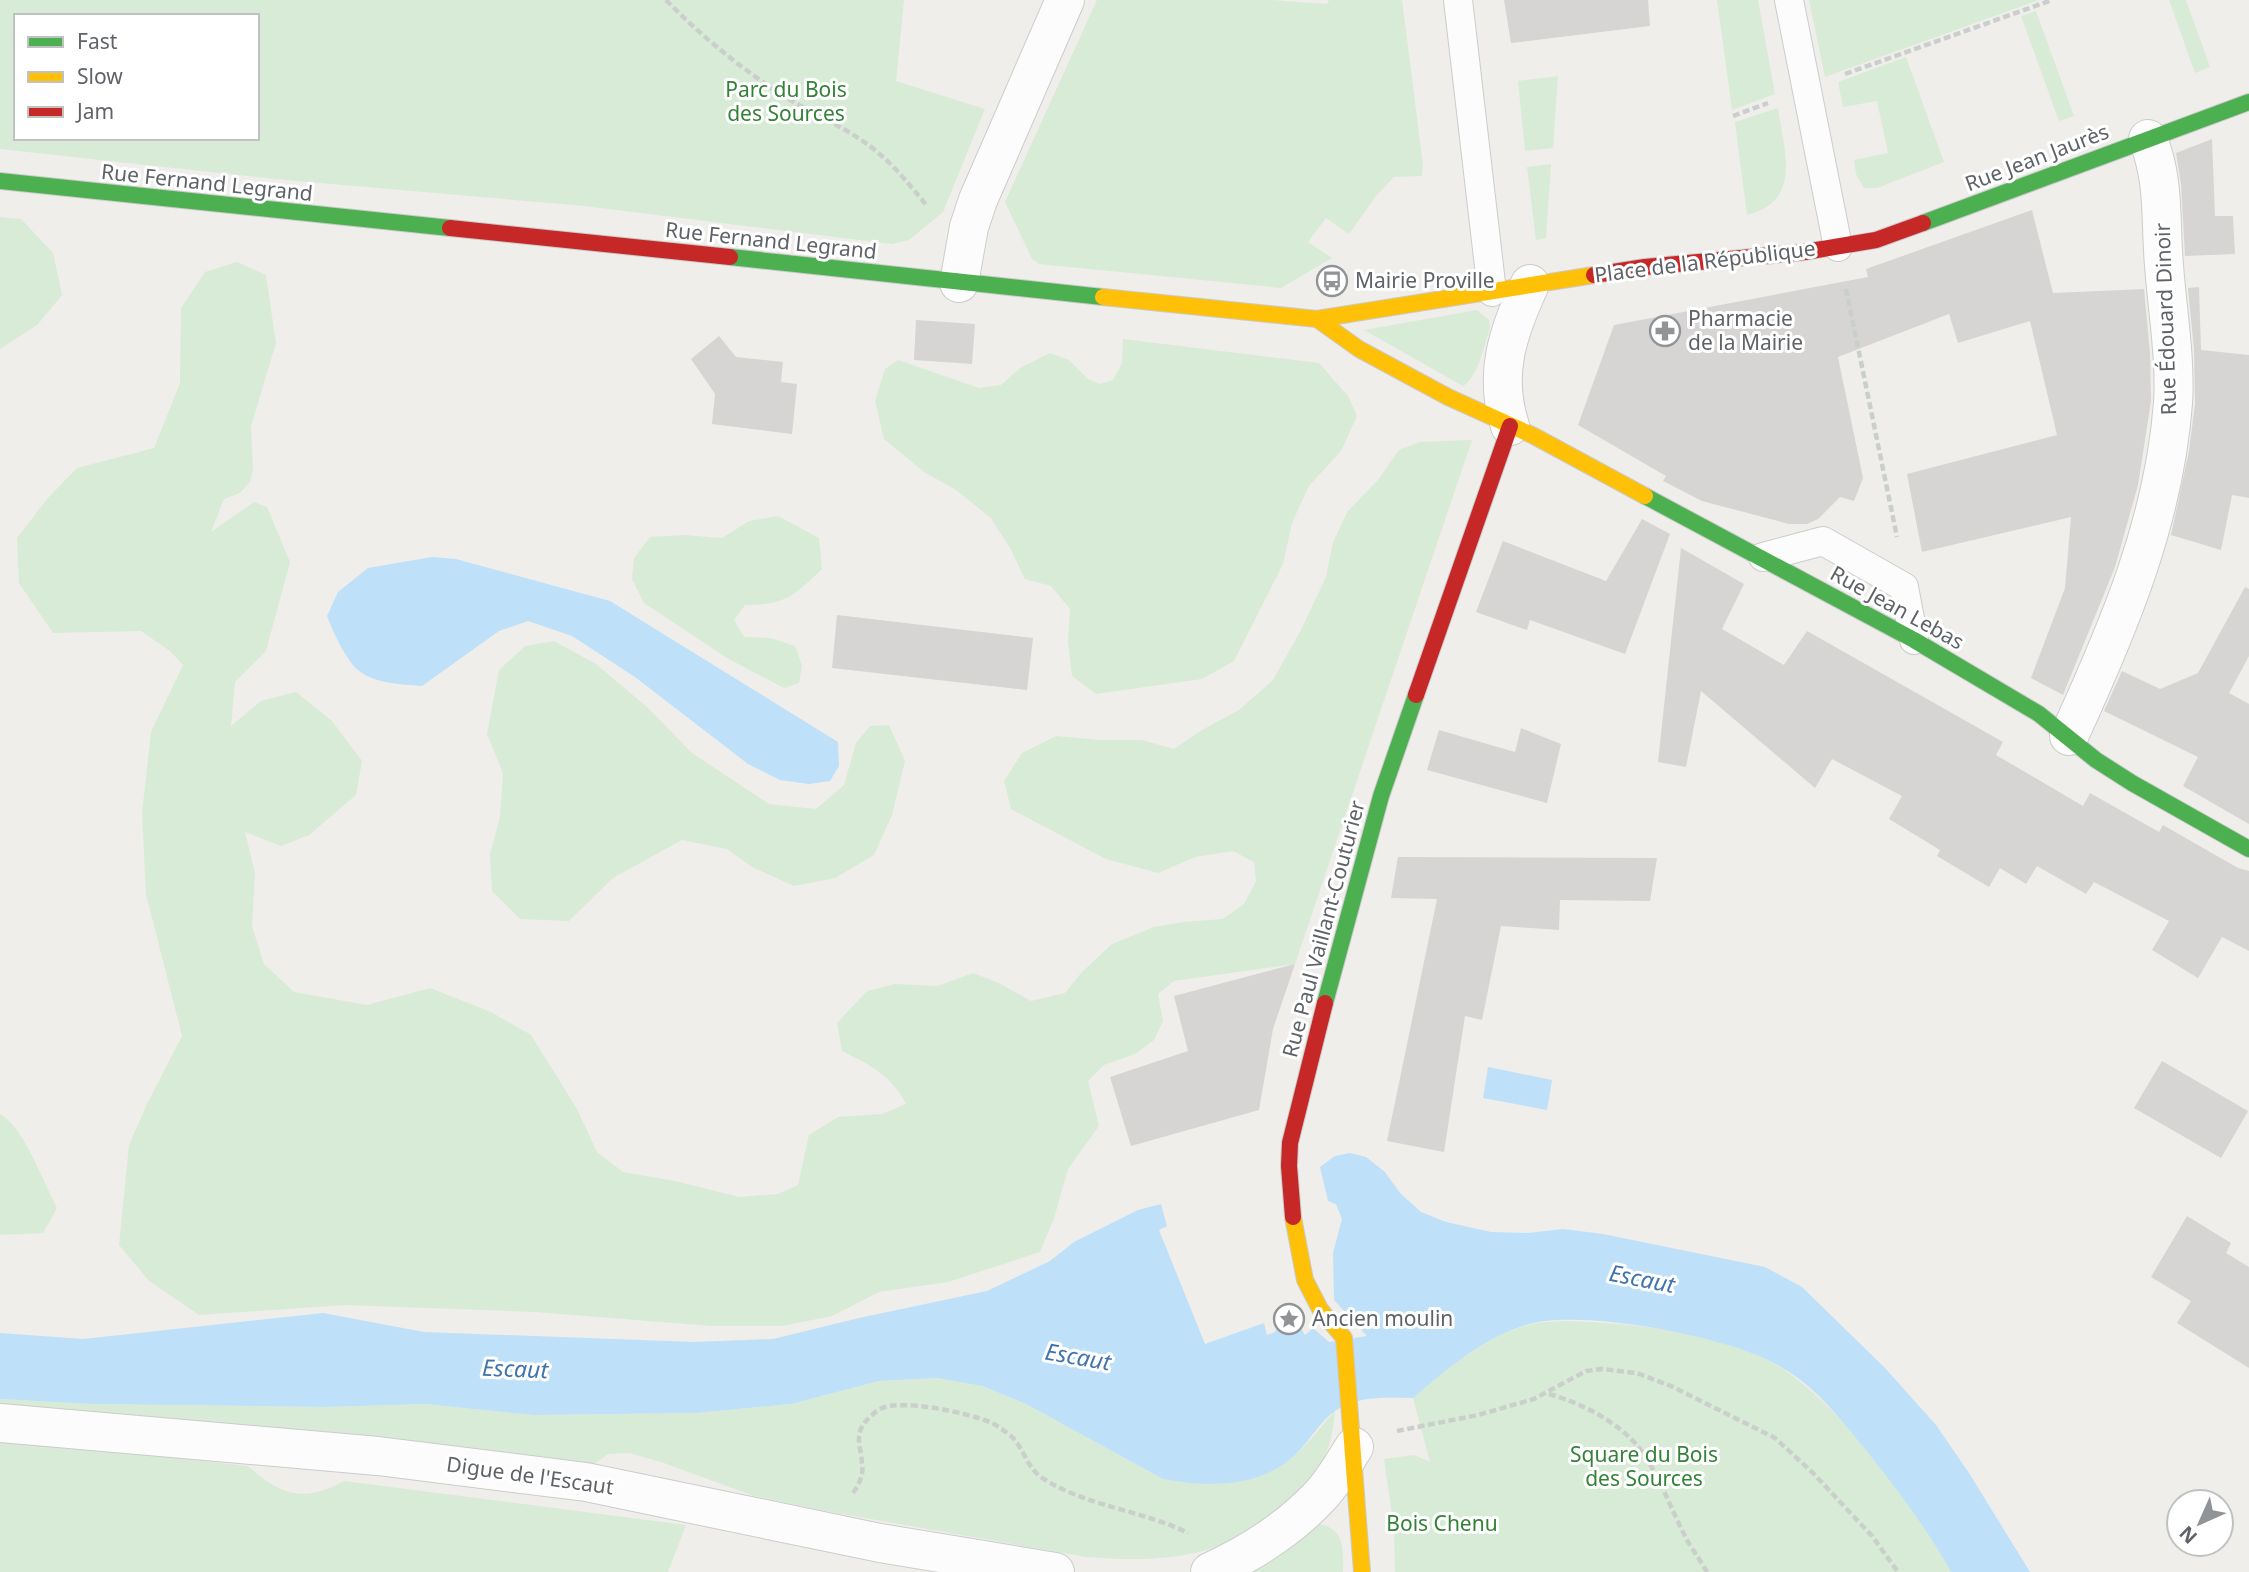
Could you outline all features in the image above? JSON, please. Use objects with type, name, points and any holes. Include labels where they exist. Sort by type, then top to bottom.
[{"type":"street","points":[[959,283],[969,227],[978,200],[1065,0]]},
{"type":"street","name":"Rue Jean Jaurès","points":[[1838,247],[1895,234],[2249,102]]},
{"type":"street","name":"Rue Édouard Dinoir","points":[[2070,736],[2125,608],[2146,550],[2160,497],[2171,415],[2161,180],[2148,139]]},
{"type":"street","name":"Rue Fernand Legrand","points":[[0,181],[1317,319],[1359,349],[1448,397],[1510,426]]},
{"type":"street","name":"Place de la République","points":[[1317,319],[1645,267],[1838,247]]},
{"type":"street","points":[[1510,426],[1501,386],[1505,354],[1517,313],[1530,284]]},
{"type":"street","name":"Rue Jean Lebas","points":[[1510,426],[1534,436],[1763,557],[1914,640],[2039,714],[2070,736],[2096,760],[2132,783],[2249,849]]},
{"type":"street","name":"Rue Paul Vaillant-Couturier","points":[[1362,1572],[1344,1338],[1320,1309],[1305,1280],[1295,1233],[1290,1190],[1292,1134],[1381,796],[1510,426]]},
{"type":"street","name":"Digue de l'Escaut","points":[[0,1423],[378,1456],[586,1482],[880,1543],[1055,1572]]},
{"type":"street","points":[[1210,1572],[1267,1540],[1320,1497],[1352,1429]]},
{"type":"lane","points":[[1458,0],[1492,292]]},
{"type":"lane","name":"Place de la République","points":[[1789,0],[1838,247]]},
{"type":"lane","points":[[1763,557],[1823,541],[1904,587],[1914,640]]},
{"type":"path","points":[[666,0],[713,45],[744,69],[775,91],[874,149],[902,175],[936,217],[949,224],[969,227]]},
{"type":"path","points":[[1733,116],[2052,0]]},
{"type":"path","points":[[1838,247],[1898,542]]},
{"type":"path","points":[[1352,1429],[1381,1436],[1498,1410],[1548,1394],[1563,1382],[1586,1371],[1619,1370],[1637,1373],[1671,1386],[1775,1438],[1813,1473],[1872,1536],[1898,1572]]},
{"type":"path","points":[[1548,1394],[1562,1398],[1614,1425],[1639,1449],[1687,1541],[1707,1572]]},
{"type":"path","points":[[814,1530],[854,1493],[862,1478],[863,1464],[857,1441],[865,1421],[881,1408],[911,1405],[993,1423],[1016,1442],[1028,1464],[1042,1478],[1102,1506],[1151,1517],[1196,1537]]},
{"type":"green space","name":"Parc du Bois des Sources","points":[[0,0],[904,0],[896,81],[985,109],[943,212],[909,240],[892,244],[584,206],[274,179],[0,149]]},
{"type":"green space","points":[[1097,0],[1272,0],[1327,4],[1329,0],[1402,0],[1423,165],[1422,176],[1394,177],[1376,196],[1349,234],[1326,218],[1308,242],[1332,258],[1281,288],[1039,264],[1032,259],[1005,202]]},
{"type":"green space","points":[[1717,0],[1758,0],[1775,94],[1732,110]]},
{"type":"green space","points":[[1809,0],[2039,0],[1825,77]]},
{"type":"green space","points":[[2169,0],[2186,0],[2210,67],[2195,73]]},
{"type":"green space","points":[[2036,11],[2074,116],[2059,121],[2021,16]]},
{"type":"green space","points":[[1906,57],[1944,162],[1877,188],[1864,188],[1856,174],[1854,160],[1888,153],[1877,101],[1843,107],[1838,82]]},
{"type":"green space","points":[[1558,76],[1553,148],[1525,151],[1518,81]]},
{"type":"green space","points":[[1778,108],[1786,157],[1783,186],[1776,198],[1765,208],[1747,215],[1735,122]]},
{"type":"green space","points":[[1551,164],[1546,238],[1536,240],[1527,167]]},
{"type":"green space","points":[[0,217],[21,219],[53,253],[62,295],[37,325],[0,349]]},
{"type":"green space","points":[[237,262],[266,275],[276,343],[251,426],[253,470],[250,482],[240,493],[224,499],[211,532],[254,502],[267,507],[290,562],[266,651],[235,682],[231,726],[261,701],[296,692],[332,721],[362,761],[356,795],[309,835],[281,846],[245,832],[255,873],[252,926],[264,964],[294,992],[367,1005],[430,988],[491,1012],[531,1035],[577,1109],[597,1152],[623,1172],[675,1181],[739,1197],[778,1194],[798,1185],[809,1135],[838,1117],[882,1114],[906,1104],[887,1079],[871,1066],[842,1051],[837,1023],[867,991],[895,984],[938,986],[973,973],[999,983],[1031,1001],[1065,993],[1082,972],[1112,944],[1154,927],[1223,919],[1244,904],[1256,881],[1254,862],[1233,851],[1195,857],[1158,873],[1106,859],[1011,809],[1004,781],[1022,753],[1056,736],[1142,740],[1174,749],[1239,710],[1273,680],[1326,577],[1333,542],[1348,511],[1378,480],[1399,450],[1420,442],[1472,440],[1295,964],[1174,981],[1158,994],[1163,1021],[1154,1040],[1135,1054],[1104,1065],[1088,1081],[1099,1126],[1068,1169],[1054,1218],[1040,1252],[948,1282],[879,1292],[832,1316],[782,1326],[712,1326],[535,1312],[345,1305],[199,1315],[149,1281],[119,1245],[129,1145],[182,1036],[146,894],[142,813],[151,732],[183,665],[170,651],[141,631],[53,633],[19,583],[17,538],[47,499],[77,468],[154,448],[180,383],[181,308],[205,272]]},
{"type":"green space","points":[[1477,310],[1489,320],[1490,327],[1477,368],[1463,386],[1364,330]]},
{"type":"green space","points":[[1123,339],[1319,363],[1348,396],[1357,416],[1341,451],[1309,486],[1292,523],[1283,564],[1234,661],[1202,679],[1096,694],[1072,676],[1068,642],[1070,609],[1051,586],[1025,579],[991,518],[956,490],[924,472],[884,439],[875,401],[885,369],[898,360],[979,388],[1001,385],[1020,368],[1050,353],[1069,360],[1088,379],[1100,384],[1113,380],[1122,363]]},
{"type":"green space","points":[[778,516],[819,538],[822,569],[804,586],[780,601],[745,605],[734,620],[744,637],[771,638],[795,646],[802,666],[799,683],[784,688],[727,658],[644,603],[632,579],[634,558],[650,537],[684,535],[722,538],[749,521]]},
{"type":"green space","points":[[554,641],[596,664],[648,708],[692,753],[769,804],[816,809],[844,785],[856,743],[870,726],[889,725],[905,761],[892,815],[874,855],[835,878],[794,886],[752,867],[727,849],[682,840],[613,878],[569,921],[520,919],[492,891],[490,854],[500,817],[503,773],[487,734],[499,670],[525,646]]},
{"type":"green space","points":[[0,1114],[9,1121],[25,1143],[57,1208],[43,1233],[0,1235]]},
{"type":"green space","name":"Square du Bois des Sources","points":[[1566,1321],[1640,1326],[1689,1334],[1736,1347],[1786,1371],[1814,1393],[1867,1450],[1915,1514],[1951,1572],[1395,1572],[1394,1529],[1384,1459],[1414,1455],[1430,1462],[1413,1398],[1453,1365],[1496,1338],[1533,1324]]},
{"type":"green space","points":[[937,1378],[982,1386],[1026,1404],[1163,1479],[1197,1484],[1232,1482],[1265,1474],[1300,1451],[1335,1411],[1326,1454],[1319,1467],[1298,1493],[1268,1518],[1234,1539],[1203,1551],[1174,1557],[1130,1559],[1086,1557],[754,1496],[629,1453],[608,1454],[589,1468],[0,1414],[0,1399],[92,1404],[324,1407],[425,1404],[533,1415],[696,1413],[791,1404],[879,1381]]},
{"type":"green space","points":[[0,1438],[248,1466],[271,1484],[293,1493],[317,1492],[344,1481],[686,1525],[668,1572],[0,1572]]},
{"type":"green space","points":[[1320,1524],[1339,1536],[1343,1549],[1343,1572],[1245,1572],[1310,1527]]},
{"type":"water","points":[[432,557],[456,559],[610,601],[838,742],[839,766],[830,781],[809,784],[780,780],[748,764],[635,677],[572,636],[528,621],[499,631],[422,686],[389,682],[365,675],[349,659],[327,616],[338,592],[368,568]]},
{"type":"water","points":[[1488,1067],[1552,1080],[1547,1110],[1483,1098]]},
{"type":"water","name":"Escaut","points":[[1350,1153],[1366,1157],[1385,1172],[1400,1193],[1421,1212],[1446,1222],[1491,1232],[1528,1233],[1563,1229],[1603,1234],[1765,1267],[1802,1287],[1885,1368],[1936,1425],[2030,1572],[1951,1572],[1911,1510],[1839,1417],[1817,1394],[1785,1370],[1759,1356],[1709,1340],[1612,1322],[1552,1320],[1513,1330],[1467,1355],[1413,1398],[1353,1402],[1335,1411],[1295,1455],[1266,1474],[1233,1483],[1215,1484],[1163,1479],[1026,1404],[982,1386],[937,1378],[879,1381],[791,1404],[696,1413],[533,1415],[425,1404],[324,1407],[91,1404],[0,1399],[0,1333],[83,1339],[323,1313],[424,1332],[694,1342],[773,1339],[987,1291],[1050,1261],[1074,1242],[1138,1210],[1161,1204],[1167,1226],[1159,1230],[1205,1344],[1264,1323],[1267,1335],[1275,1332],[1278,1327],[1297,1322],[1305,1335],[1313,1328],[1329,1342],[1367,1336],[1334,1300],[1333,1253],[1342,1219],[1336,1204],[1328,1201],[1320,1167],[1335,1156]]},
{"type":"building","points":[[1504,0],[1648,0],[1650,26],[1511,43]]},
{"type":"building","points":[[2212,139],[2215,216],[2233,216],[2235,254],[2185,256],[2181,184],[2176,153]]},
{"type":"building","points":[[2032,210],[2053,293],[2144,289],[2150,353],[2151,401],[2138,485],[2115,567],[2063,695],[2031,678],[2065,588],[2071,517],[1922,552],[1907,474],[2057,435],[2030,321],[1958,343],[1949,314],[1838,357],[1863,478],[1854,501],[1840,497],[1818,519],[1807,524],[1789,524],[1702,501],[1663,481],[1666,476],[1578,425],[1614,325],[1868,277],[1866,269]]},
{"type":"building","points":[[2199,287],[2201,350],[2249,355],[2249,498],[2232,495],[2221,550],[2171,535],[2189,451],[2195,404],[2194,350],[2188,288]]},
{"type":"building","points":[[916,320],[975,324],[972,364],[914,360]]},
{"type":"building","points":[[719,336],[736,357],[783,362],[781,382],[797,384],[792,434],[712,424],[715,394],[691,359]]},
{"type":"building","points":[[1642,519],[1670,534],[1625,654],[1530,620],[1527,630],[1476,612],[1503,541],[1606,581]]},
{"type":"building","points":[[1681,548],[1744,584],[1722,629],[1784,665],[1807,631],[2003,742],[1996,755],[2083,806],[2090,793],[2159,832],[2163,825],[2238,868],[2249,871],[2249,951],[2222,937],[2198,978],[2152,950],[2169,921],[2094,882],[2086,894],[2037,866],[2026,884],[2000,868],[1989,887],[1937,856],[1940,850],[1889,819],[1902,796],[1832,759],[1815,788],[1701,691],[1686,767],[1658,762]]},
{"type":"building","points":[[2245,587],[2249,589],[2249,656],[2229,693],[2249,704],[2249,824],[2183,786],[2198,757],[2104,711],[2122,671],[2160,689],[2198,673]]},
{"type":"building","points":[[837,615],[1033,638],[1027,690],[832,668]]},
{"type":"building","points":[[1521,728],[1561,744],[1547,803],[1427,770],[1439,730],[1515,752]]},
{"type":"building","points":[[1398,857],[1657,858],[1650,901],[1560,900],[1559,930],[1501,926],[1482,1020],[1465,1016],[1444,1152],[1387,1141],[1437,899],[1391,898]]},
{"type":"building","points":[[1295,964],[1273,1029],[1259,1110],[1131,1146],[1110,1077],[1188,1051],[1174,996]]},
{"type":"building","points":[[2162,1061],[2248,1111],[2221,1158],[2134,1108]]},
{"type":"building","points":[[2187,1216],[2231,1243],[2226,1253],[2249,1267],[2249,1368],[2177,1323],[2191,1301],[2151,1277]]},
{"type":"traffic: fast","points":[[1923,223],[2249,102]]},
{"type":"traffic: fast","points":[[0,181],[450,228]]},
{"type":"traffic: fast","points":[[730,257],[1103,297]]},
{"type":"traffic: fast","points":[[1645,496],[1914,640],[2039,714],[2096,760],[2132,783],[2249,849]]},
{"type":"traffic: fast","points":[[1325,1003],[1381,796],[1416,695]]},
{"type":"traffic: slow","points":[[1103,297],[1317,319],[1594,275]]},
{"type":"traffic: slow","points":[[1317,319],[1359,349],[1448,397],[1534,436],[1645,496]]},
{"type":"traffic: slow","points":[[1293,1217],[1305,1280],[1320,1309],[1344,1338],[1362,1572]]},
{"type":"traffic: jam","points":[[1594,275],[1645,267],[1805,252],[1876,240],[1923,223]]},
{"type":"traffic: jam","points":[[450,228],[730,257]]},
{"type":"traffic: jam","points":[[1416,695],[1510,426]]},
{"type":"traffic: jam","points":[[1293,1217],[1290,1143],[1325,1003]]},
{"type":"place","name":"Mairie Proville","points":[[1332,281]]},
{"type":"place","name":"Pharmacie de la Mairie","points":[[1665,331]]},
{"type":"place","name":"Ancien moulin","points":[[1289,1319]]},
{"type":"park label","name":"Bois Chenu","points":[[1442,1524]]}]
